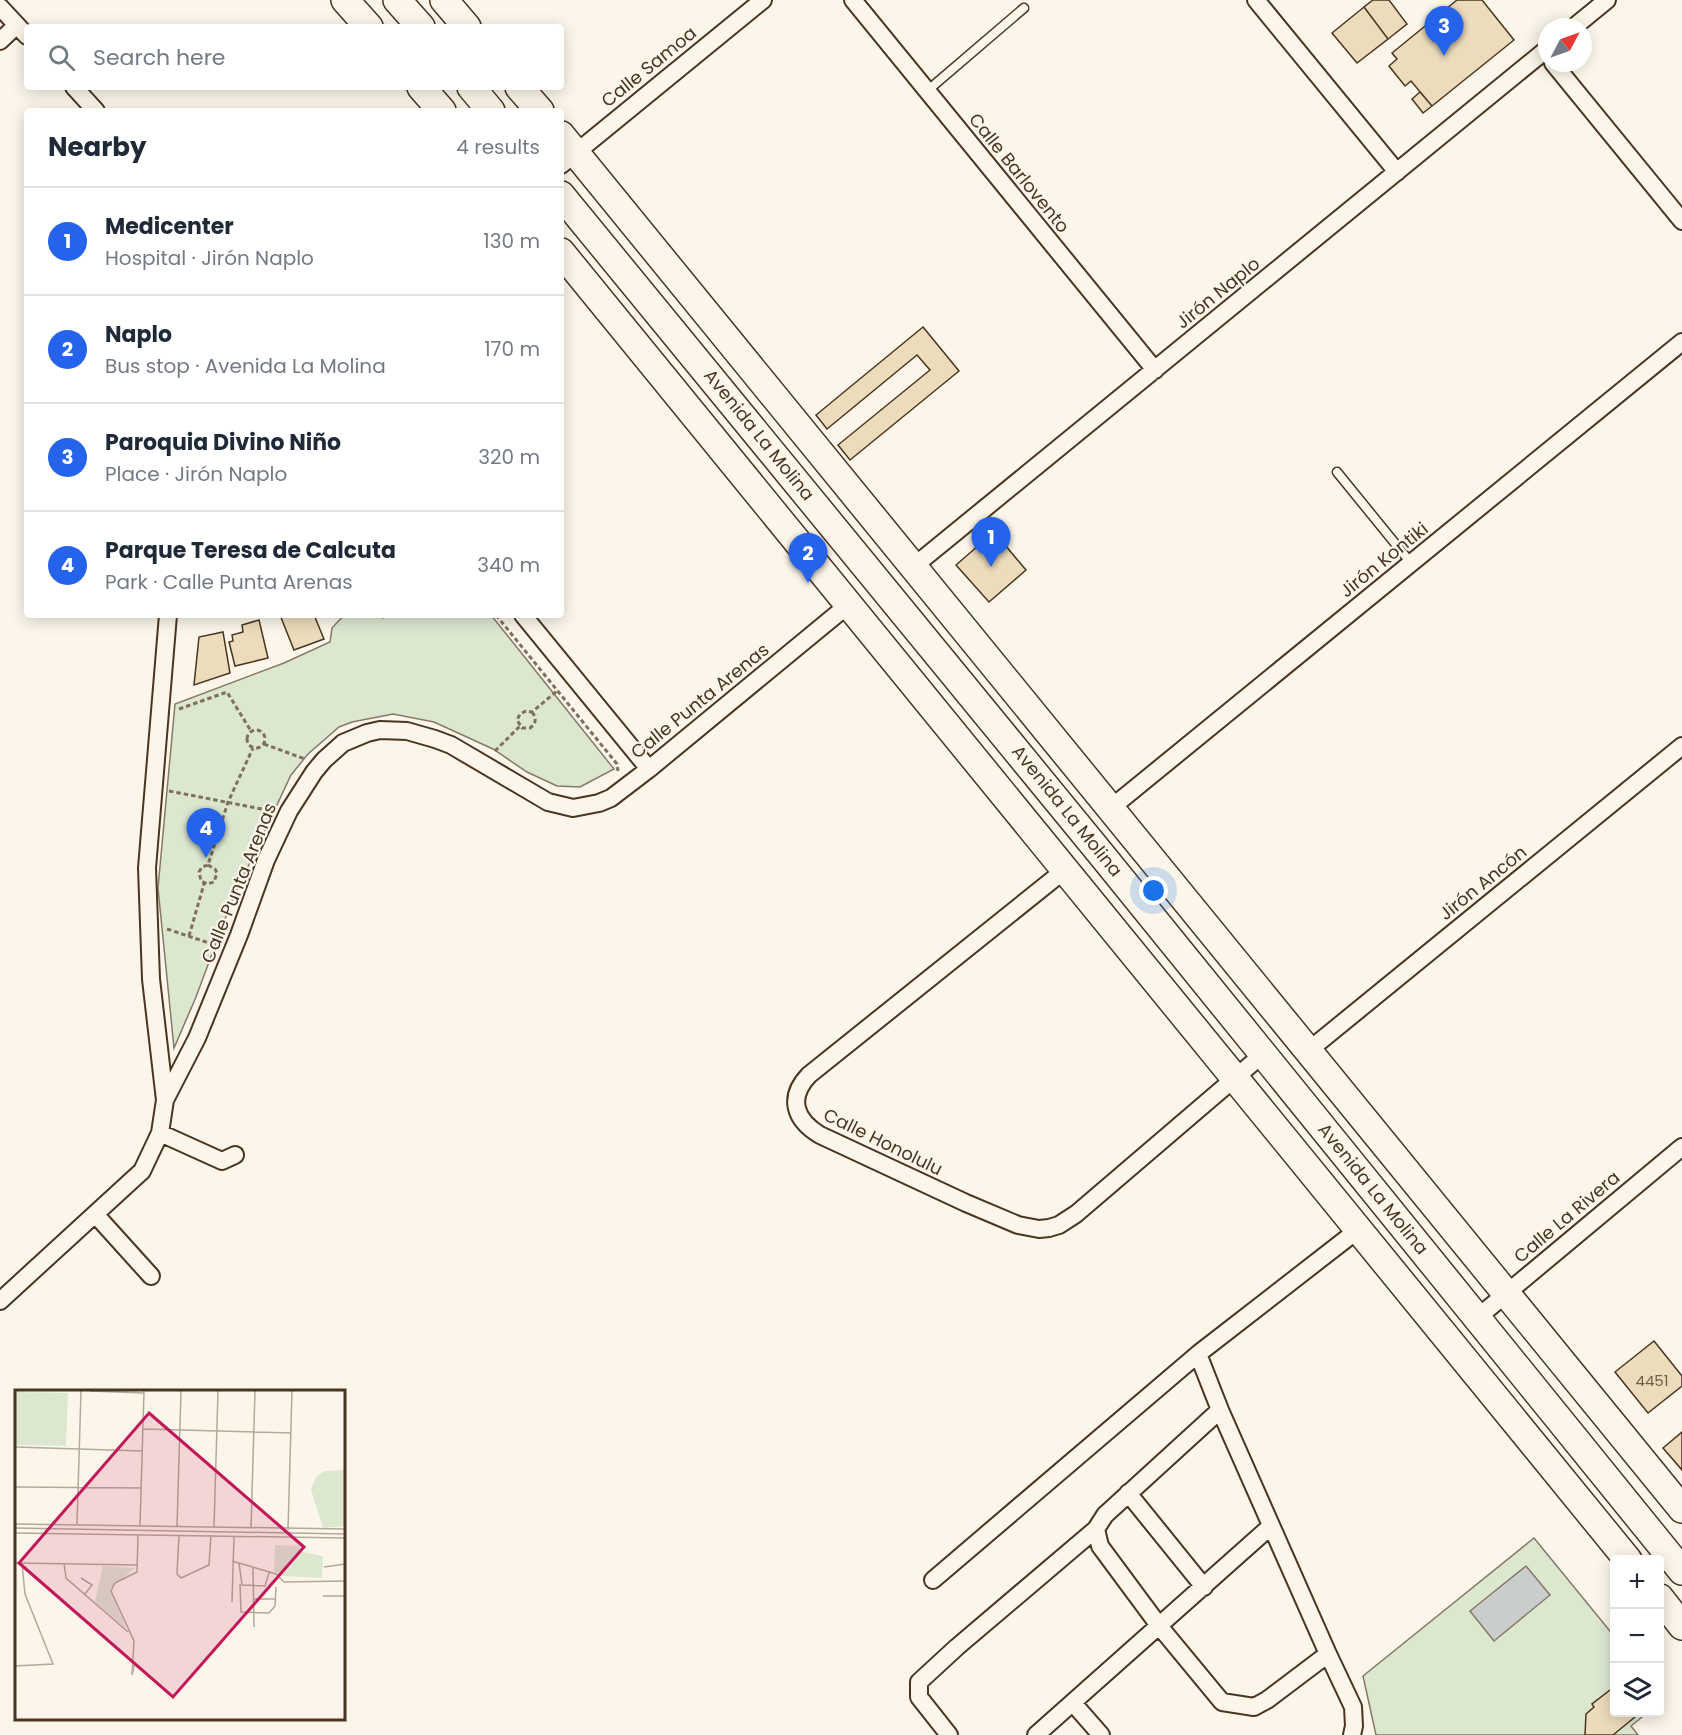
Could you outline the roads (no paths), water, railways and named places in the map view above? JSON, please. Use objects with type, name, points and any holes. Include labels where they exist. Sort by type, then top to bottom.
[{"type":"main road","points":[[345,0],[366,24]]},
{"type":"main road","points":[[397,0],[418,24]]},
{"type":"main road","points":[[444,0],[464,24]]},
{"type":"main road","points":[[424,90],[439,108]]},
{"type":"main road","points":[[474,90],[488,108]]},
{"type":"main road","points":[[522,90],[537,108]]},
{"type":"main road","name":"Avenida La Molina","points":[[566,151],[913,567],[1682,1509]]},
{"type":"main road","name":"Avenida La Molina","points":[[564,199],[904,612],[1572,1435],[1679,1560]]},
{"type":"main road","name":"Avenida La Molina","points":[[564,256],[1624,1555]]},
{"type":"main road","points":[[1530,1440],[1572,1435]]},
{"type":"main road","points":[[1664,1604],[1682,1626]]},
{"type":"street","name":"Calle Samoa","points":[[566,151],[763,0]]},
{"type":"street","name":"Calle Barlovento","points":[[853,0],[1155,370]]},
{"type":"street","points":[[1256,0],[1397,172]]},
{"type":"street","points":[[1585,18],[1607,0]]},
{"type":"street","points":[[0,7],[22,30],[0,41]]},
{"type":"street","name":"Jirón Naplo","points":[[913,567],[1397,172],[1538,63]]},
{"type":"street","points":[[1562,72],[1682,221]]},
{"type":"street","points":[[77,90],[93,108]]},
{"type":"street","name":"Jirón Kontiki","points":[[1111,808],[1682,342]]},
{"type":"street","name":"Calle Punta Arenas","points":[[165,1100],[197,1038],[240,935],[266,860],[289,811],[314,772],[343,743],[380,730],[394,729],[419,733],[451,745],[548,802],[573,808],[593,805],[611,798],[649,769],[848,605]]},
{"type":"street","name":"Calle Punta Arenas","points":[[2,1298],[142,1171],[160,1133],[165,1100],[151,979],[147,868],[168,618]]},
{"type":"street","points":[[525,618],[649,769]]},
{"type":"street","name":"Jirón Ancón","points":[[1308,1051],[1682,746]]},
{"type":"street","name":"Calle Honolulu","points":[[1066,869],[808,1075],[802,1082],[796,1099],[804,1124],[820,1135],[966,1203],[1018,1225],[1039,1229],[1059,1225],[1068,1220],[1186,1122],[1263,1054]]},
{"type":"street","points":[[160,1133],[222,1161],[235,1155]]},
{"type":"street","name":"Calle La Rivera","points":[[1477,1318],[1682,1147]]},
{"type":"street","points":[[95,1214],[151,1276]]},
{"type":"street","points":[[933,1580],[1198,1354],[1359,1229]]},
{"type":"street","points":[[1198,1354],[1220,1410],[1353,1707],[1352,1735]]},
{"type":"street","points":[[949,1735],[919,1697],[919,1682],[1096,1529],[1105,1515],[1220,1410]]},
{"type":"street","points":[[1128,1493],[1204,1587]]},
{"type":"street","points":[[1036,1735],[1271,1526]]},
{"type":"street","points":[[1096,1529],[1100,1546],[1160,1627],[1222,1701],[1254,1707],[1267,1700],[1328,1654]]},
{"type":"street","points":[[1072,1703],[1101,1735]]},
{"type":"lane","points":[[927,91],[1024,8]]},
{"type":"lane","points":[[1337,472],[1411,563]]},
{"type":"place","name":"Paroquia Divino Niño","points":[[1444,56]]},
{"type":"place","name":"Medicenter","points":[[991,567]]},
{"type":"place","name":"Naplo","points":[[808,583]]},
{"type":"place","name":"Parque Teresa de Calcuta","points":[[206,858]]}]
